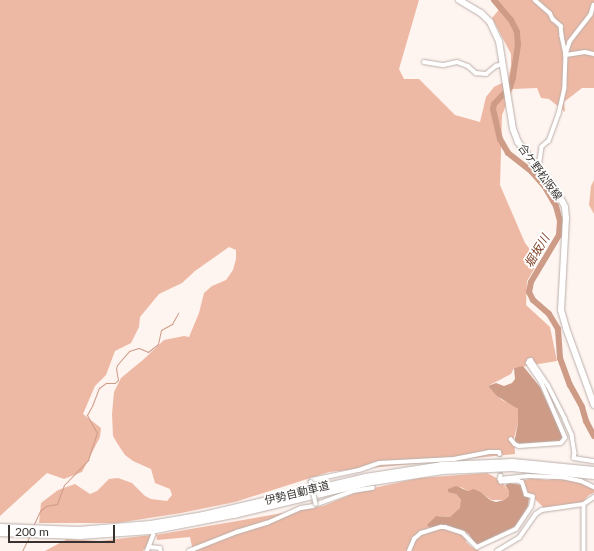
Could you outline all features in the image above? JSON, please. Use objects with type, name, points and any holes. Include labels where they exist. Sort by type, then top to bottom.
[{"type":"highway","name":"伊勢自動車道","points":[[0,527],[72,530],[150,524],[203,515],[365,477],[442,465],[512,462],[594,470]]},
{"type":"highway","name":"伊勢自動車道","points":[[0,532],[79,535],[150,530],[226,516],[366,482],[442,470],[511,467],[594,475]]},
{"type":"main road","name":"合ケ野松阪線","points":[[459,0],[481,13],[490,22],[499,41],[513,129],[518,142],[560,197],[565,207],[566,218],[561,310],[594,405]]},
{"type":"street","points":[[535,0],[550,12],[553,19],[561,26],[566,54],[565,88],[559,114],[549,141],[542,147],[538,169]]},
{"type":"street","points":[[566,54],[570,42],[591,15],[594,5]]},
{"type":"street","points":[[566,54],[585,52],[594,54]]},
{"type":"street","points":[[424,62],[444,65],[457,62],[468,66],[476,73],[486,74],[496,66],[503,64]]},
{"type":"street","points":[[511,439],[519,446],[561,443],[565,438],[542,384],[528,364],[531,360],[548,385],[565,419],[572,435],[576,453],[574,458],[594,460]]},
{"type":"street","points":[[316,504],[310,482],[312,480],[359,470],[379,463],[454,459],[489,452],[499,452],[500,454]]},
{"type":"street","points":[[409,551],[414,539],[421,533],[441,527],[463,533],[477,547],[516,529],[531,507],[533,497],[526,494],[522,483],[518,481],[501,482],[500,478],[528,476],[562,477],[581,481],[594,487]]},
{"type":"street","points":[[189,551],[237,532],[267,523],[301,508],[352,491],[373,488]]},
{"type":"street","points":[[497,551],[519,538],[536,514],[542,510],[584,504],[594,497]]},
{"type":"street","points":[[584,504],[584,551]]},
{"type":"street","points":[[147,551],[150,547],[153,534]]},
{"type":"street","points":[[150,547],[160,548],[161,551]]},
{"type":"shaded area","points":[[0,0],[419,0],[399,69],[404,79],[419,79],[455,115],[480,122],[486,97],[494,87],[508,80],[511,66],[511,54],[492,18],[502,6],[497,0],[594,0],[594,88],[582,88],[564,102],[565,112],[549,99],[541,98],[537,88],[513,89],[502,115],[500,185],[525,243],[539,261],[527,281],[526,305],[550,327],[557,361],[514,368],[511,374],[488,386],[502,400],[518,409],[518,423],[514,438],[515,454],[329,472],[235,502],[181,513],[117,523],[39,523],[41,503],[58,490],[75,484],[90,494],[97,491],[109,479],[118,478],[132,483],[145,496],[151,499],[167,501],[172,495],[170,489],[155,483],[151,469],[133,461],[125,455],[113,436],[112,414],[114,392],[121,378],[164,340],[184,336],[189,337],[199,313],[204,293],[212,286],[226,280],[233,270],[236,259],[236,250],[229,247],[195,271],[182,283],[159,294],[140,317],[139,327],[131,343],[115,351],[106,375],[95,386],[83,414],[101,428],[100,437],[82,472],[64,479],[47,473],[0,516]]},
{"type":"shaded area","points":[[594,180],[594,214],[589,205],[591,186]]},
{"type":"shaded area","points":[[523,366],[540,387],[563,437],[560,441],[514,444],[518,423],[518,409],[497,396],[488,386],[496,383],[504,386],[512,383],[515,379],[514,368]]},
{"type":"shaded area","points":[[487,473],[500,480],[509,491],[509,496],[504,500],[491,500],[482,493],[468,491],[461,487],[456,494],[461,500],[461,508],[450,517],[436,516],[441,526],[468,533],[466,542],[473,548],[480,551],[193,551],[190,537],[157,540],[156,535],[323,506],[360,491],[419,478]]},
{"type":"shaded area","points":[[564,477],[594,486],[594,493],[589,495],[581,504],[544,508],[535,499],[528,496],[520,481],[533,478],[547,480]]},
{"type":"shaded area","points":[[510,483],[521,485],[524,490],[523,493],[529,498],[528,506],[516,526],[476,545],[468,533],[462,530],[441,526],[429,527],[427,525],[436,516],[450,517],[460,508],[461,500],[456,494],[448,492],[448,489],[456,486],[468,491],[474,489],[482,493],[490,500],[496,502],[504,500],[509,496],[509,491],[505,485]]},
{"type":"shaded area","points":[[151,535],[148,544],[143,551],[45,551],[67,539],[100,541]]},
{"type":"waterway","name":"堀坂川","points":[[494,0],[511,20],[517,32],[518,45],[513,78],[510,87],[494,104],[493,109],[500,139],[508,153],[532,172],[545,187],[556,206],[560,221],[559,235],[531,282],[529,292],[533,300],[549,314],[558,329],[560,358],[570,385],[582,407],[586,421],[594,436]]},
{"type":"waterway","points":[[34,524],[40,511],[46,506],[57,504],[64,485],[88,460],[97,433],[87,415],[99,388],[106,383],[115,383],[118,380],[116,369],[117,365],[129,351],[139,348],[148,352],[158,344],[161,330],[172,324],[178,313]]},
{"type":"waterway","points":[[22,551],[29,537]]},
{"type":"tunnel","points":[[500,454],[501,476]]}]
